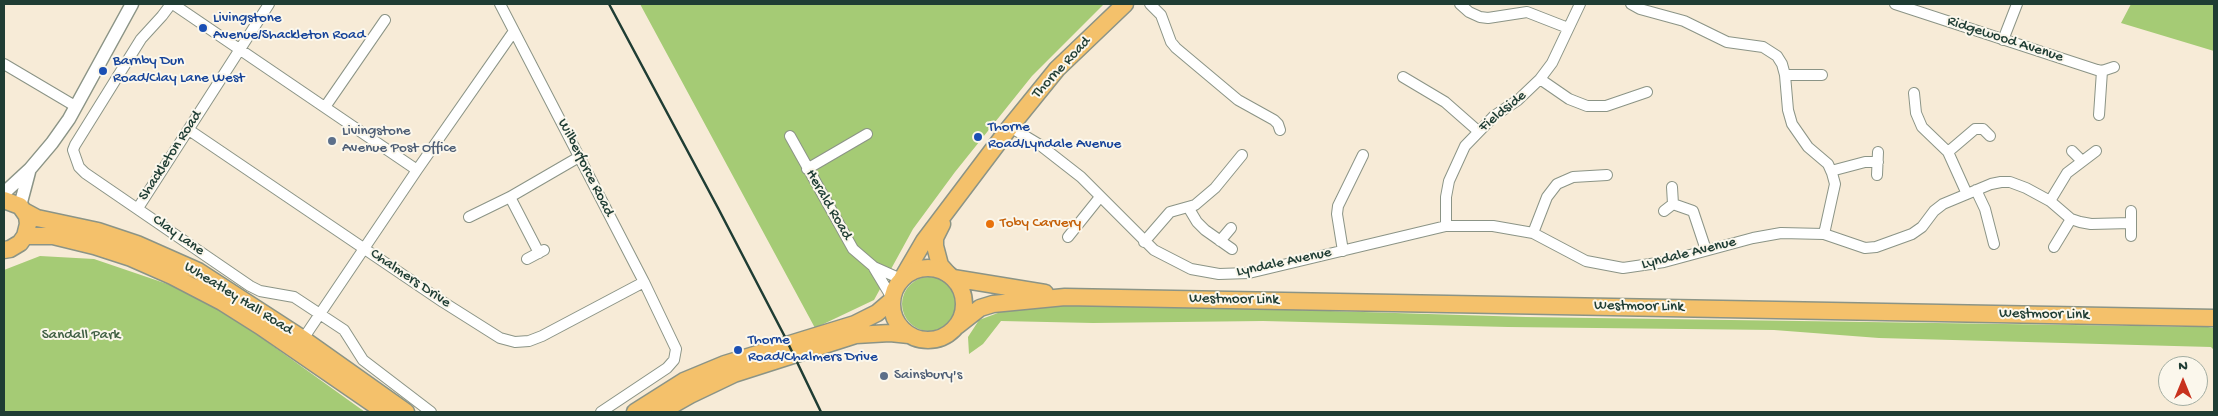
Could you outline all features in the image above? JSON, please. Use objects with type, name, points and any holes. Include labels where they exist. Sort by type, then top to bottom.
[{"type":"main road","name":"Thorne Road","points":[[948,208],[1057,69],[1124,4]]},
{"type":"main road","name":"Wheatley Hall Road","points":[[4,200],[22,208],[37,218],[98,231],[137,244],[198,271],[302,339],[406,412]]},
{"type":"main road","points":[[6,251],[20,243],[25,236],[28,224],[22,208]]},
{"type":"main road","points":[[660,412],[734,374],[856,335],[890,333],[926,341],[938,340],[952,332],[957,326],[964,310],[964,300],[962,292],[940,264],[935,246],[935,238],[948,208]]},
{"type":"main road","points":[[635,412],[684,381],[725,364],[855,324],[877,313],[891,300],[924,241],[948,208]]},
{"type":"main road","name":"Wheatley Hall Road","points":[[25,236],[53,236],[94,246],[131,258],[172,276],[222,302],[252,321],[385,412]]},
{"type":"main road","points":[[902,278],[919,269],[931,268],[951,276]]},
{"type":"main road","name":"Westmoor Link","points":[[951,276],[1064,297]]},
{"type":"main road","name":"Westmoor Link","points":[[957,326],[980,308],[993,304],[1064,297],[2214,318]]},
{"type":"main road","points":[[891,300],[895,321],[909,336]]},
{"type":"street","points":[[4,193],[30,170],[52,143],[132,4]]},
{"type":"street","points":[[172,4],[417,170]]},
{"type":"street","name":"Clay Lane","points":[[172,4],[141,39],[75,145],[73,150],[79,167],[250,286],[260,292],[294,297],[344,330],[363,360],[431,412]]},
{"type":"street","name":"Shackleton Road","points":[[138,208],[269,4]]},
{"type":"street","name":"Wilberforce Road","points":[[500,4],[644,282],[676,349],[674,360],[667,368],[601,412]]},
{"type":"street","points":[[1150,4],[1160,15],[1171,42],[1176,48],[1238,100],[1274,120],[1280,130]]},
{"type":"street","points":[[1460,4],[1469,12],[1480,17],[1488,18],[1527,12],[1568,28]]},
{"type":"street","name":"Fieldside","points":[[1446,226],[1446,197],[1450,181],[1465,146],[1494,116],[1530,90],[1540,78],[1552,63],[1580,4]]},
{"type":"street","points":[[1631,4],[1640,9],[1684,21],[1727,42],[1763,47],[1778,56],[1785,75],[1788,110],[1792,124],[1808,147],[1828,164],[1832,171],[1835,184],[1824,234]]},
{"type":"street","name":"Ridgewood Avenue","points":[[1895,4],[2102,71]]},
{"type":"street","points":[[2003,40],[2018,4]]},
{"type":"street","points":[[325,107],[385,20]]},
{"type":"street","points":[[302,339],[514,31]]},
{"type":"street","points":[[4,64],[75,106]]},
{"type":"street","points":[[2099,115],[2102,71],[2114,67]]},
{"type":"street","points":[[1785,75],[1822,74]]},
{"type":"street","points":[[1403,77],[1445,102],[1478,131]]},
{"type":"street","points":[[1540,78],[1569,100],[1587,106],[1606,106],[1647,92]]},
{"type":"street","points":[[1914,94],[1916,113],[1922,127],[1948,152],[1971,192],[1985,209],[1994,244]]},
{"type":"street","name":"Lyndale Avenue","points":[[1010,127],[1066,165],[1154,250],[1192,269],[1219,274],[1250,273],[1446,226],[1493,226],[1533,233],[1586,261],[1608,267],[1638,267],[1780,233],[1824,234],[1865,248],[1876,247],[1912,234],[1922,227],[1934,211],[1943,204],[1992,184],[2010,182],[2050,201],[2071,218],[2091,224],[2131,223]]},
{"type":"street","points":[[1948,152],[1975,129],[1983,129],[1990,136]]},
{"type":"street","name":"Chalmers Drive","points":[[189,130],[500,338],[515,342],[529,341],[542,336],[644,282]]},
{"type":"street","points":[[807,169],[867,134]]},
{"type":"street","name":"Herald Road","points":[[790,136],[853,249],[874,267],[902,278]]},
{"type":"street","points":[[2072,151],[2082,161]]},
{"type":"street","points":[[2050,201],[2068,173],[2096,152]]},
{"type":"street","points":[[1144,242],[1165,216],[1176,209],[1195,205],[1215,188],[1242,155]]},
{"type":"street","points":[[1343,251],[1337,214],[1338,206],[1363,155]]},
{"type":"street","points":[[1832,171],[1878,157],[1878,175]]},
{"type":"street","points":[[469,217],[510,197],[579,158]]},
{"type":"street","points":[[22,208],[30,170]]},
{"type":"street","points":[[1533,233],[1547,197],[1557,184],[1573,177],[1607,175]]},
{"type":"street","points":[[1672,187],[1673,204]]},
{"type":"street","points":[[510,197],[542,251],[527,259]]},
{"type":"street","points":[[1068,236],[1100,197]]},
{"type":"street","points":[[1664,211],[1673,204]]},
{"type":"street","points":[[1673,204],[1693,211],[1706,250]]},
{"type":"street","points":[[1188,207],[1197,222],[1232,249]]},
{"type":"street","points":[[2131,211],[2132,236]]},
{"type":"street","points":[[2054,247],[2071,218]]},
{"type":"street","points":[[1220,241],[1231,228]]},
{"type":"street","name":"Herald Road","points":[[874,267],[891,300]]},
{"type":"green space","points":[[640,4],[1104,4],[1032,76],[955,172],[913,229],[874,300],[815,328]]},
{"type":"green space","points":[[2131,4],[2214,4],[2214,51],[2121,23]]},
{"type":"green space","name":"Sandall Park","points":[[40,256],[94,259],[185,290],[227,313],[365,412],[4,412],[4,270]]},
{"type":"green space","points":[[929,277],[939,279],[948,285],[954,294],[956,304],[954,314],[948,323],[939,329],[929,331],[919,329],[910,323],[904,314],[902,304],[904,294],[910,285],[919,279]]},
{"type":"green space","points":[[1069,303],[1526,317],[2208,327],[2214,328],[2214,350],[2211,347],[1879,338],[1774,330],[1508,327],[1263,321],[1093,323],[1001,321],[983,344],[969,354],[968,337],[979,320],[1006,310]]},
{"type":"railway","points":[[609,4],[784,335],[821,412]]},
{"type":"place","name":"Livingstone Avenue/Shackleton Road","points":[[203,28]]},
{"type":"place","name":"Barnby Dun Road/Clay Lane West","points":[[103,71]]},
{"type":"place","name":"Thorne Road/Lyndale Avenue","points":[[978,137]]},
{"type":"place","name":"Livingstone Avenue Post Office","points":[[332,141]]},
{"type":"place","name":"Toby Carvery","points":[[990,224]]},
{"type":"place","name":"Thorne Road/Chalmers Drive","points":[[738,350]]},
{"type":"place","name":"Sainsbury's","points":[[884,376]]}]
